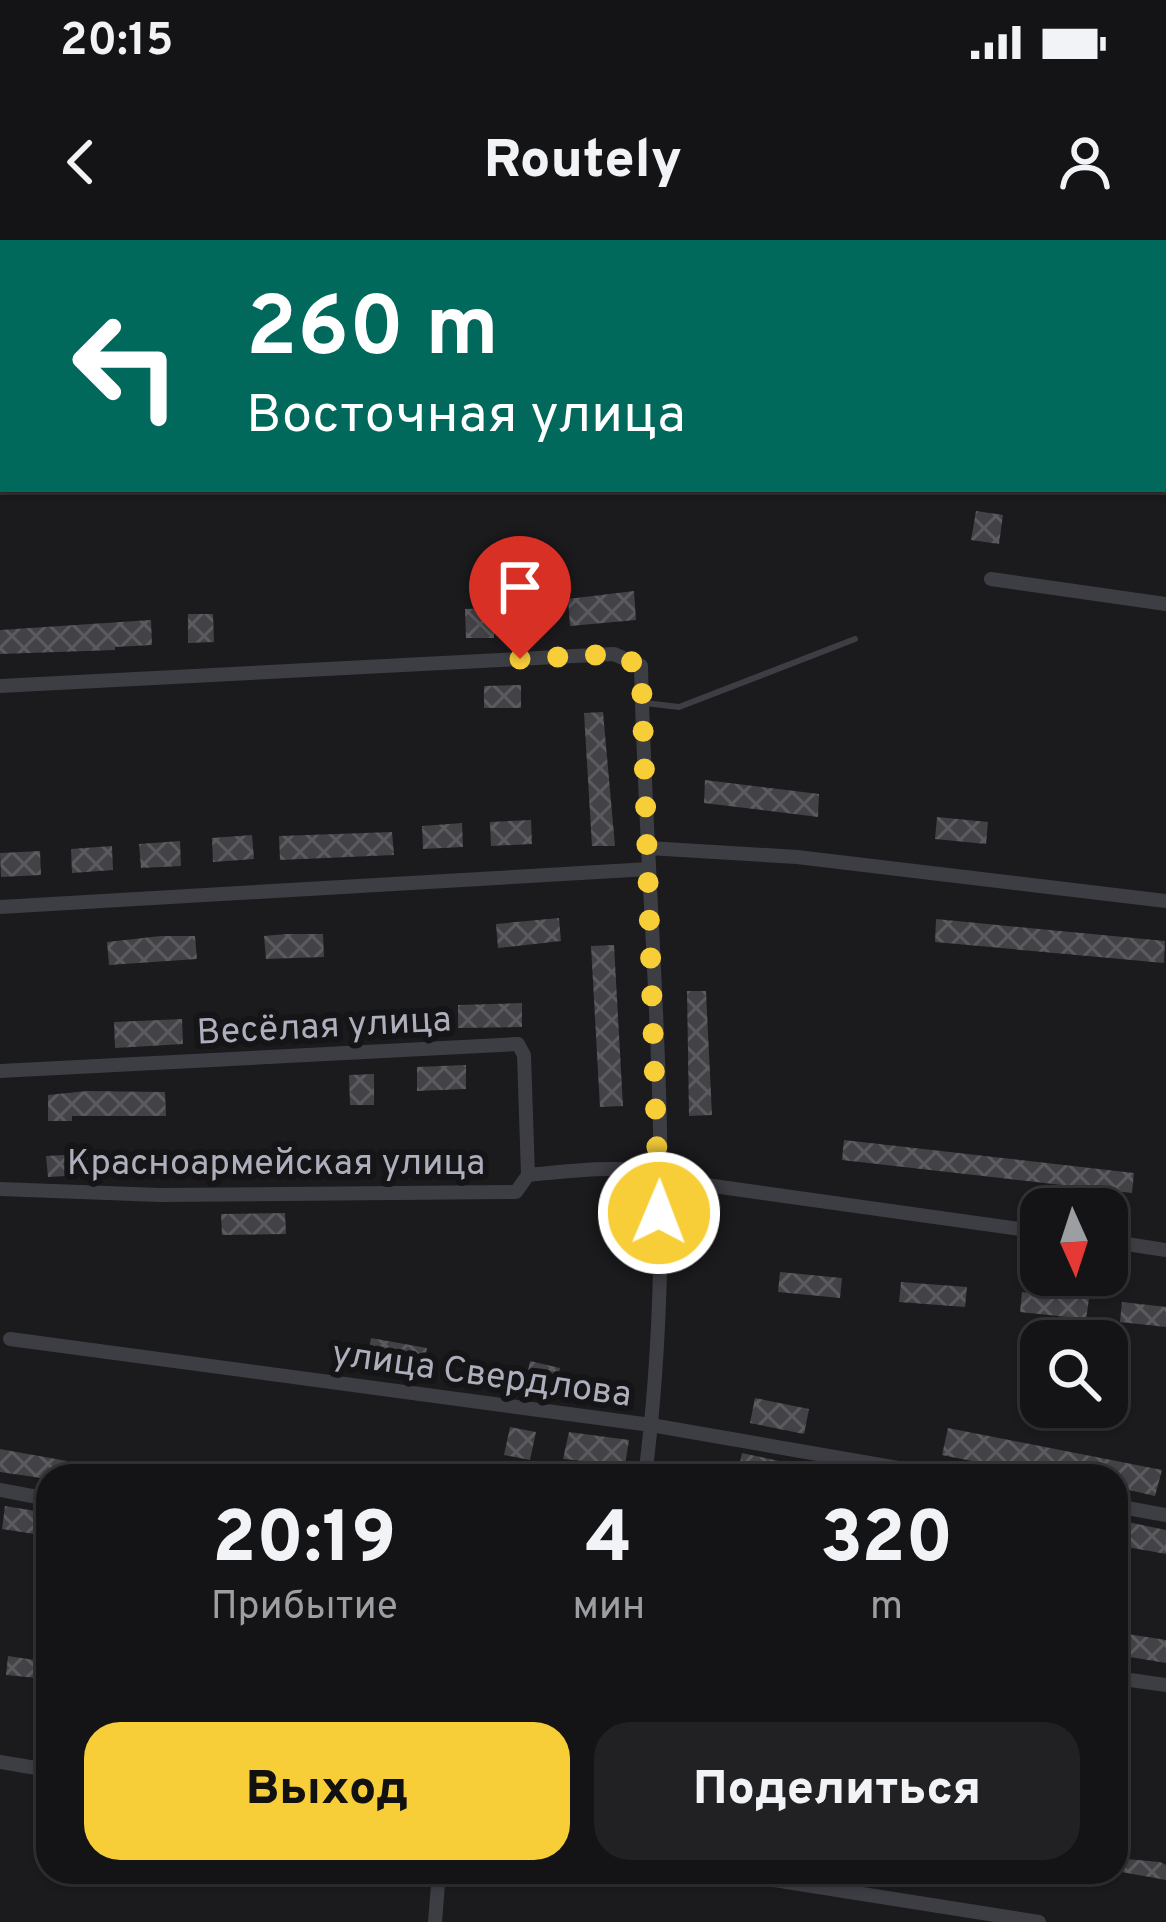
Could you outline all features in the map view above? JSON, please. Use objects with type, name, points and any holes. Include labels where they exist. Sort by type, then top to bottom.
[{"type":"street","points":[[991,579],[1166,604]]},
{"type":"street","points":[[0,686],[614,654],[641,666],[661,1171],[647,1464]]},
{"type":"street","points":[[648,848],[797,857],[1166,901]]},
{"type":"street","points":[[0,907],[649,869]]},
{"type":"street","name":"Весёлая улица","points":[[0,1071],[518,1044],[524,1055],[528,1175]]},
{"type":"street","name":"Красноармейская улица","points":[[0,1189],[160,1195],[516,1192],[528,1175],[574,1170],[661,1171],[692,1183],[1020,1229]]},
{"type":"street","points":[[1128,1244],[1166,1250]]},
{"type":"street","name":"улица Свердлова","points":[[10,1339],[652,1425],[875,1464]]},
{"type":"street","points":[[0,1490],[36,1497]]},
{"type":"street","points":[[1128,1508],[1166,1515]]},
{"type":"street","points":[[1128,1680],[1166,1685]]},
{"type":"street","points":[[0,1762],[36,1768]]},
{"type":"street","points":[[435,1922],[438,1884]]},
{"type":"street","points":[[800,1884],[1039,1922]]},
{"type":"lane","points":[[642,702],[679,707],[855,639]]},
{"type":"building","points":[[976,511],[1003,515],[999,544],[971,540]]},
{"type":"building","points":[[634,591],[636,620],[570,626],[568,599]]},
{"type":"building","points":[[493,608],[494,638],[466,638],[465,609]]},
{"type":"building","points":[[188,614],[213,614],[214,642],[188,643]]},
{"type":"building","points":[[151,620],[152,645],[0,654],[0,630]]},
{"type":"building","points":[[521,685],[521,708],[484,708],[484,686]]},
{"type":"building","points":[[603,712],[615,846],[592,846],[584,713]]},
{"type":"building","points":[[705,780],[819,794],[818,817],[704,803]]},
{"type":"building","points":[[937,817],[988,822],[986,844],[935,839]]},
{"type":"building","points":[[531,820],[532,844],[491,846],[490,822]]},
{"type":"building","points":[[462,823],[463,847],[423,849],[422,826]]},
{"type":"building","points":[[392,832],[394,855],[280,860],[279,836]]},
{"type":"building","points":[[252,835],[254,859],[213,862],[212,838]]},
{"type":"building","points":[[180,841],[181,866],[141,868],[139,844]]},
{"type":"building","points":[[112,846],[113,870],[72,873],[71,849]]},
{"type":"building","points":[[40,851],[41,875],[1,877],[0,853]]},
{"type":"building","points":[[559,918],[561,941],[498,948],[496,924]]},
{"type":"building","points":[[936,919],[1165,941],[1164,963],[935,942]]},
{"type":"building","points":[[323,934],[324,957],[266,959],[264,936]]},
{"type":"building","points":[[195,936],[197,959],[109,965],[107,942]]},
{"type":"building","points":[[614,945],[623,1106],[600,1107],[591,946]]},
{"type":"building","points":[[687,991],[706,991],[712,1115],[689,1116]]},
{"type":"building","points":[[522,1003],[522,1027],[458,1028],[458,1005]]},
{"type":"building","points":[[182,1019],[183,1044],[115,1048],[114,1022]]},
{"type":"building","points":[[466,1065],[466,1089],[417,1091],[417,1067]]},
{"type":"building","points":[[374,1074],[374,1105],[350,1105],[349,1075]]},
{"type":"building","points":[[165,1092],[166,1116],[72,1116],[72,1121],[48,1121],[48,1095]]},
{"type":"building","points":[[844,1140],[1134,1173],[1132,1193],[1128,1188],[1088,1188],[842,1160]]},
{"type":"building","points":[[119,1152],[120,1173],[48,1177],[46,1156]]},
{"type":"building","points":[[285,1213],[286,1234],[222,1235],[221,1214]]},
{"type":"building","points":[[780,1272],[842,1278],[840,1298],[778,1292]]},
{"type":"building","points":[[901,1282],[967,1287],[965,1307],[899,1302]]},
{"type":"building","points":[[1022,1296],[1089,1299],[1086,1319],[1020,1312]]},
{"type":"building","points":[[1122,1302],[1166,1307],[1166,1327],[1120,1320]]},
{"type":"building","points":[[371,1338],[427,1348],[422,1374],[366,1364]]},
{"type":"building","points":[[530,1361],[560,1368],[554,1396],[524,1390]]},
{"type":"building","points":[[755,1398],[809,1409],[804,1434],[750,1423]]},
{"type":"building","points":[[510,1427],[536,1432],[530,1460],[504,1455]]},
{"type":"building","points":[[948,1428],[1162,1470],[1155,1496],[1128,1490],[1128,1464],[987,1464],[942,1455]]},
{"type":"building","points":[[569,1432],[629,1440],[625,1464],[563,1459]]},
{"type":"building","points":[[0,1449],[67,1461],[36,1464],[36,1477],[0,1472]]},
{"type":"building","points":[[742,1453],[788,1463],[788,1464],[740,1464]]},
{"type":"building","points":[[5,1506],[36,1511],[36,1534],[2,1529]]},
{"type":"building","points":[[1128,1522],[1166,1530],[1166,1554],[1128,1547]]},
{"type":"building","points":[[1128,1634],[1166,1640],[1166,1663],[1128,1657]]},
{"type":"building","points":[[8,1656],[36,1660],[36,1678],[6,1675]]},
{"type":"building","points":[[1128,1859],[1166,1865],[1166,1880],[1128,1873]]},
{"type":"route","points":[[520,659],[614,654],[641,666],[659,1213]]}]
